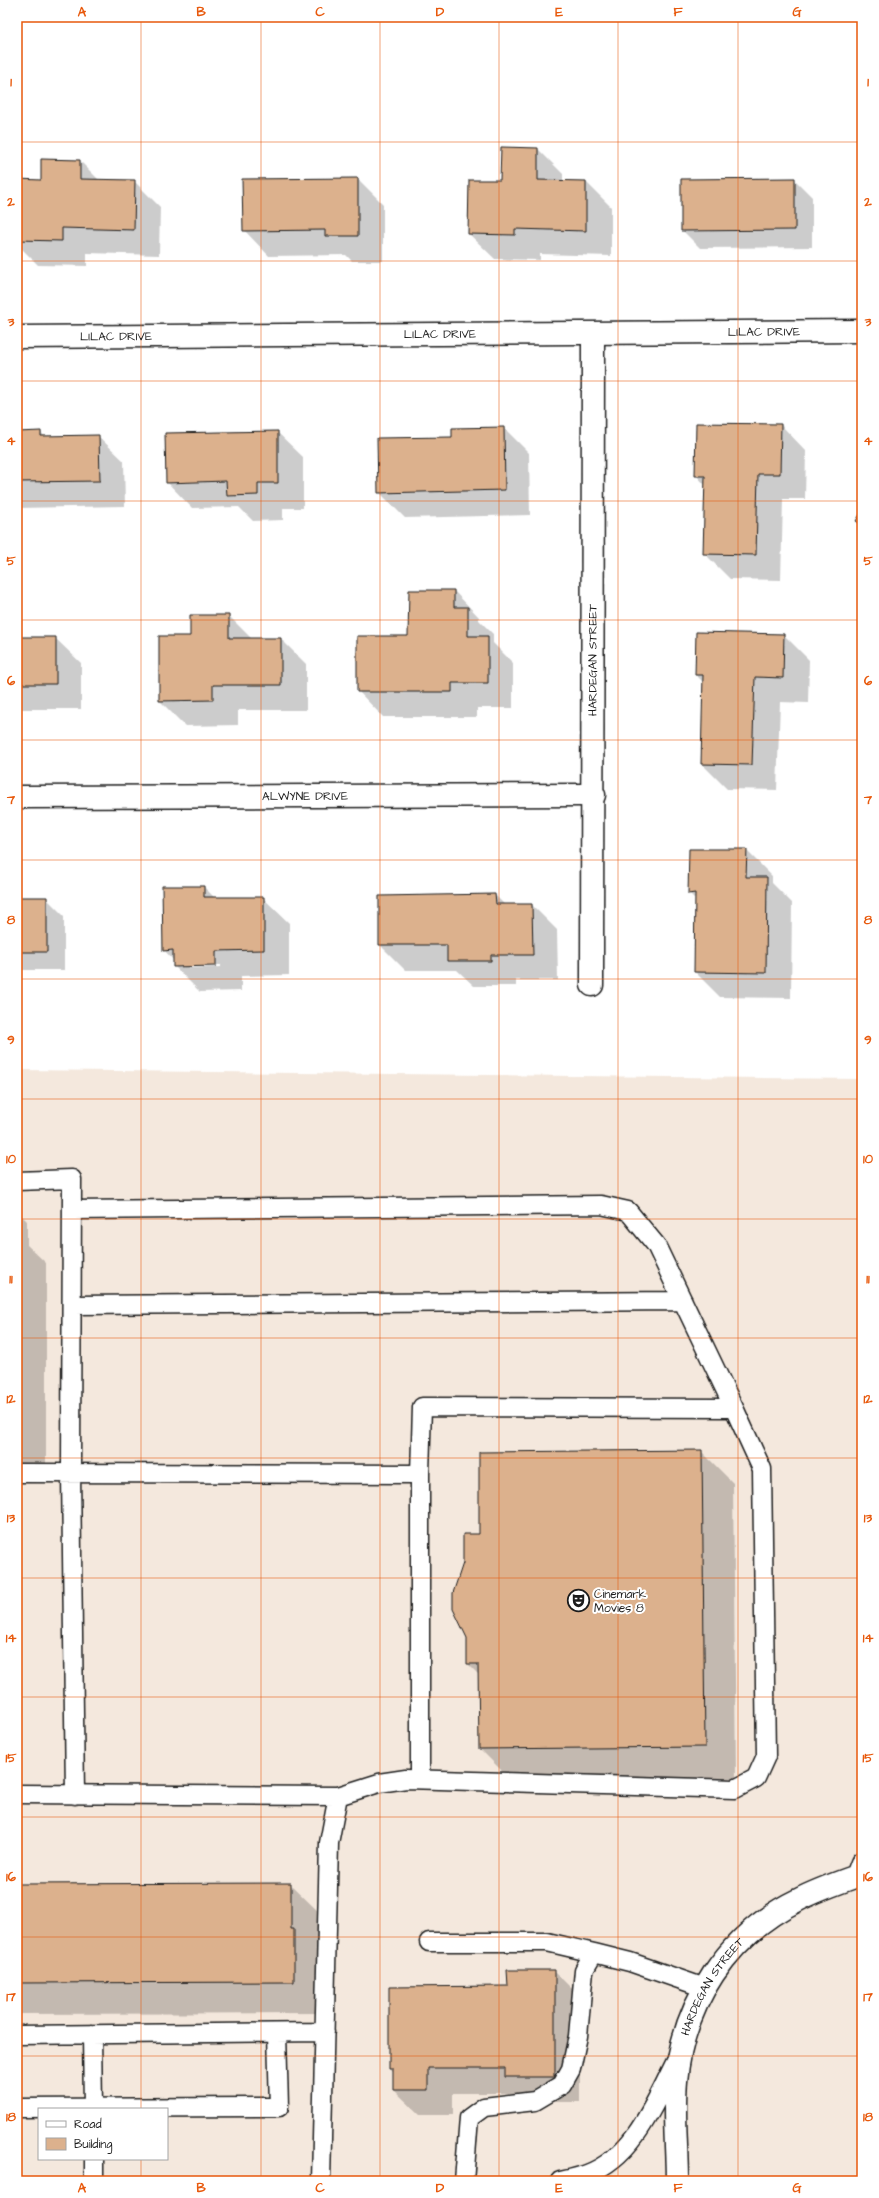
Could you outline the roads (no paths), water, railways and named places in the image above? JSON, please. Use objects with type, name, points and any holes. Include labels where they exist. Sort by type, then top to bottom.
[{"type":"street","name":"LILAC DRIVE","points":[[17,337],[862,331]]},
{"type":"street","name":"HARDEGAN STREET","points":[[592,985],[594,795],[593,334]]},
{"type":"street","name":"ALWYNE DRIVE","points":[[17,797],[594,795]]},
{"type":"street","name":"HARDEGAN STREET","points":[[677,2181],[676,2091],[681,2053],[684,2037],[696,2004],[705,1988],[722,1961],[752,1928],[797,1900],[857,1876],[862,1863]]},
{"type":"lane","points":[[17,1181],[72,1179],[71,1473],[75,1795]]},
{"type":"lane","points":[[17,1794],[338,1796],[379,1783],[406,1779],[735,1789],[756,1778],[766,1756],[762,1469],[656,1245],[628,1211],[601,1205],[72,1210]]},
{"type":"lane","points":[[72,1305],[683,1301]]},
{"type":"lane","points":[[420,1779],[420,1474],[422,1406],[734,1408]]},
{"type":"lane","points":[[17,1472],[420,1474]]},
{"type":"lane","points":[[321,2181],[329,1843],[338,1796]]},
{"type":"lane","points":[[429,1942],[547,1942],[638,1965],[705,1988]]},
{"type":"lane","points":[[464,2181],[469,2118],[484,2107],[535,2101],[562,2085],[571,2069],[578,2036],[584,1970],[594,1953]]},
{"type":"lane","points":[[17,2035],[324,2032]]},
{"type":"lane","points":[[17,2108],[279,2107],[277,2033]]},
{"type":"lane","points":[[92,2034],[93,2108]]},
{"type":"lane","points":[[560,2181],[588,2174],[615,2157],[639,2133],[681,2053]]},
{"type":"lane","points":[[94,2160],[94,2181]]},
{"type":"place","name":"Cinemark Movies 8","points":[[578,1601]]}]
